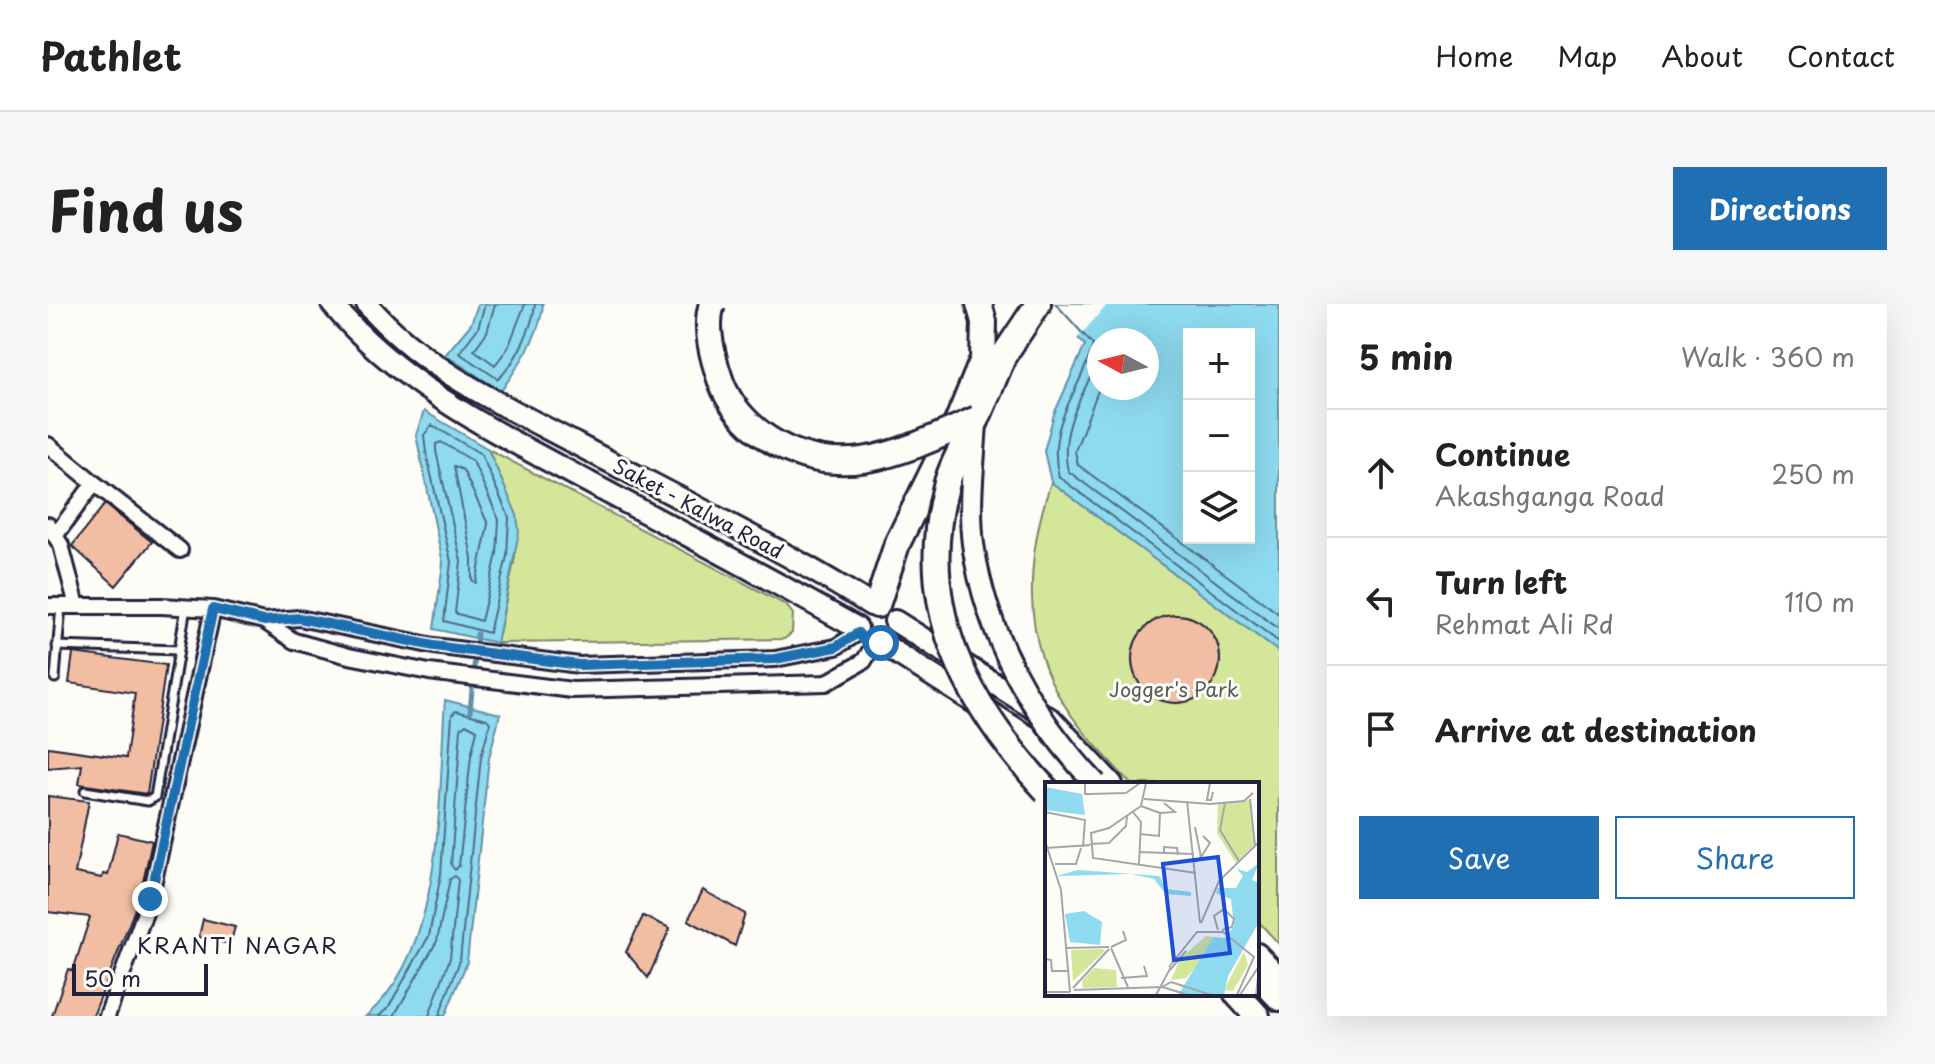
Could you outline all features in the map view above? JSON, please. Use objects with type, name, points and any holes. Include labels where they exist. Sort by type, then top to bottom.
[{"type":"main road","name":"Saket - Kalwa Road","points":[[332,304],[360,337],[412,382],[509,439],[868,637],[1035,741],[1073,782]]},
{"type":"main road","name":"Saket - Kalwa Road","points":[[367,304],[428,360],[522,416],[822,574],[881,610],[1052,720],[1110,782]]},
{"type":"main road","points":[[712,304],[712,355],[726,395],[750,426],[784,449],[824,461],[868,461],[977,419]]},
{"type":"main road","points":[[881,610],[860,612],[868,637],[893,633],[881,610],[897,544],[958,420],[983,359],[984,322],[979,304]]},
{"type":"main road","points":[[1038,304],[1004,355],[946,483],[934,554],[942,609],[953,654],[970,690],[1015,757],[1045,789]]},
{"type":"main road","points":[[977,419],[973,543],[988,606],[998,636],[1031,702],[1056,743],[1094,782]]},
{"type":"main road","points":[[1259,939],[1279,960]]},
{"type":"main road","points":[[1259,956],[1279,977]]},
{"type":"main road","points":[[1259,979],[1279,1000]]},
{"type":"main road","points":[[1239,996],[1257,1016]]},
{"type":"street","points":[[48,445],[180,550]]},
{"type":"street","points":[[77,606],[61,545],[52,531],[94,483]]},
{"type":"street","points":[[54,606],[186,607],[213,609],[264,621],[299,618],[434,646],[579,665],[775,659],[868,637],[864,661],[826,683],[572,690],[429,672],[294,641],[264,621]]},
{"type":"street","points":[[107,1016],[150,899],[213,609]]},
{"type":"lane","points":[[54,606],[57,646],[55,678]]},
{"type":"lane","points":[[85,791],[148,801],[155,797],[186,607]]},
{"type":"lane","points":[[57,646],[179,650]]},
{"type":"green space","points":[[488,449],[786,605],[793,614],[792,633],[784,639],[497,643],[515,557],[509,498]]},
{"type":"green space","name":"Jogger's Park","points":[[1051,482],[1279,652],[1279,944],[1259,922],[1259,782],[1129,782],[1082,729],[1052,683],[1041,655],[1032,598],[1036,539]]},
{"type":"water","points":[[478,304],[543,304],[533,339],[501,391],[445,355],[471,324]]},
{"type":"water","points":[[1045,304],[1279,304],[1279,652],[1051,482],[1044,451],[1054,414],[1085,345]]},
{"type":"water","points":[[424,411],[488,449],[517,515],[519,532],[497,643],[434,629],[443,563],[416,435]]},
{"type":"water","points":[[445,700],[500,714],[489,758],[467,962],[445,1016],[366,1016],[392,987],[411,952],[424,912],[438,825]]},
{"type":"pier","points":[[1041,304],[1108,304],[1075,341]]},
{"type":"building","points":[[105,504],[152,542],[116,586],[72,546]]},
{"type":"building","points":[[1176,615],[1193,619],[1207,628],[1216,642],[1220,659],[1216,676],[1207,690],[1193,699],[1176,703],[1159,699],[1145,690],[1136,676],[1132,659],[1136,642],[1145,628],[1159,619]]},
{"type":"building","points":[[73,653],[166,665],[147,794],[79,784],[82,765],[48,768],[48,747],[126,758],[135,693],[69,683]]},
{"type":"building","points":[[48,796],[89,801],[75,873],[102,878],[103,874],[108,875],[118,833],[152,841],[140,896],[93,1016],[52,1016],[68,969],[73,971],[90,917],[48,912]]},
{"type":"building","points":[[703,890],[745,914],[735,946],[688,920]]},
{"type":"building","points":[[643,916],[670,928],[648,978],[626,952]]},
{"type":"building","points":[[203,919],[235,927],[230,944],[199,937]]},
{"type":"waterway","points":[[470,712],[477,634]]},
{"type":"district","name":"KRANTI NAGAR","points":[[238,946]]},
{"type":"route","points":[[150,899],[213,609],[264,621],[299,618],[434,646],[579,665],[775,659],[836,647],[858,633],[865,641],[881,643]]}]
